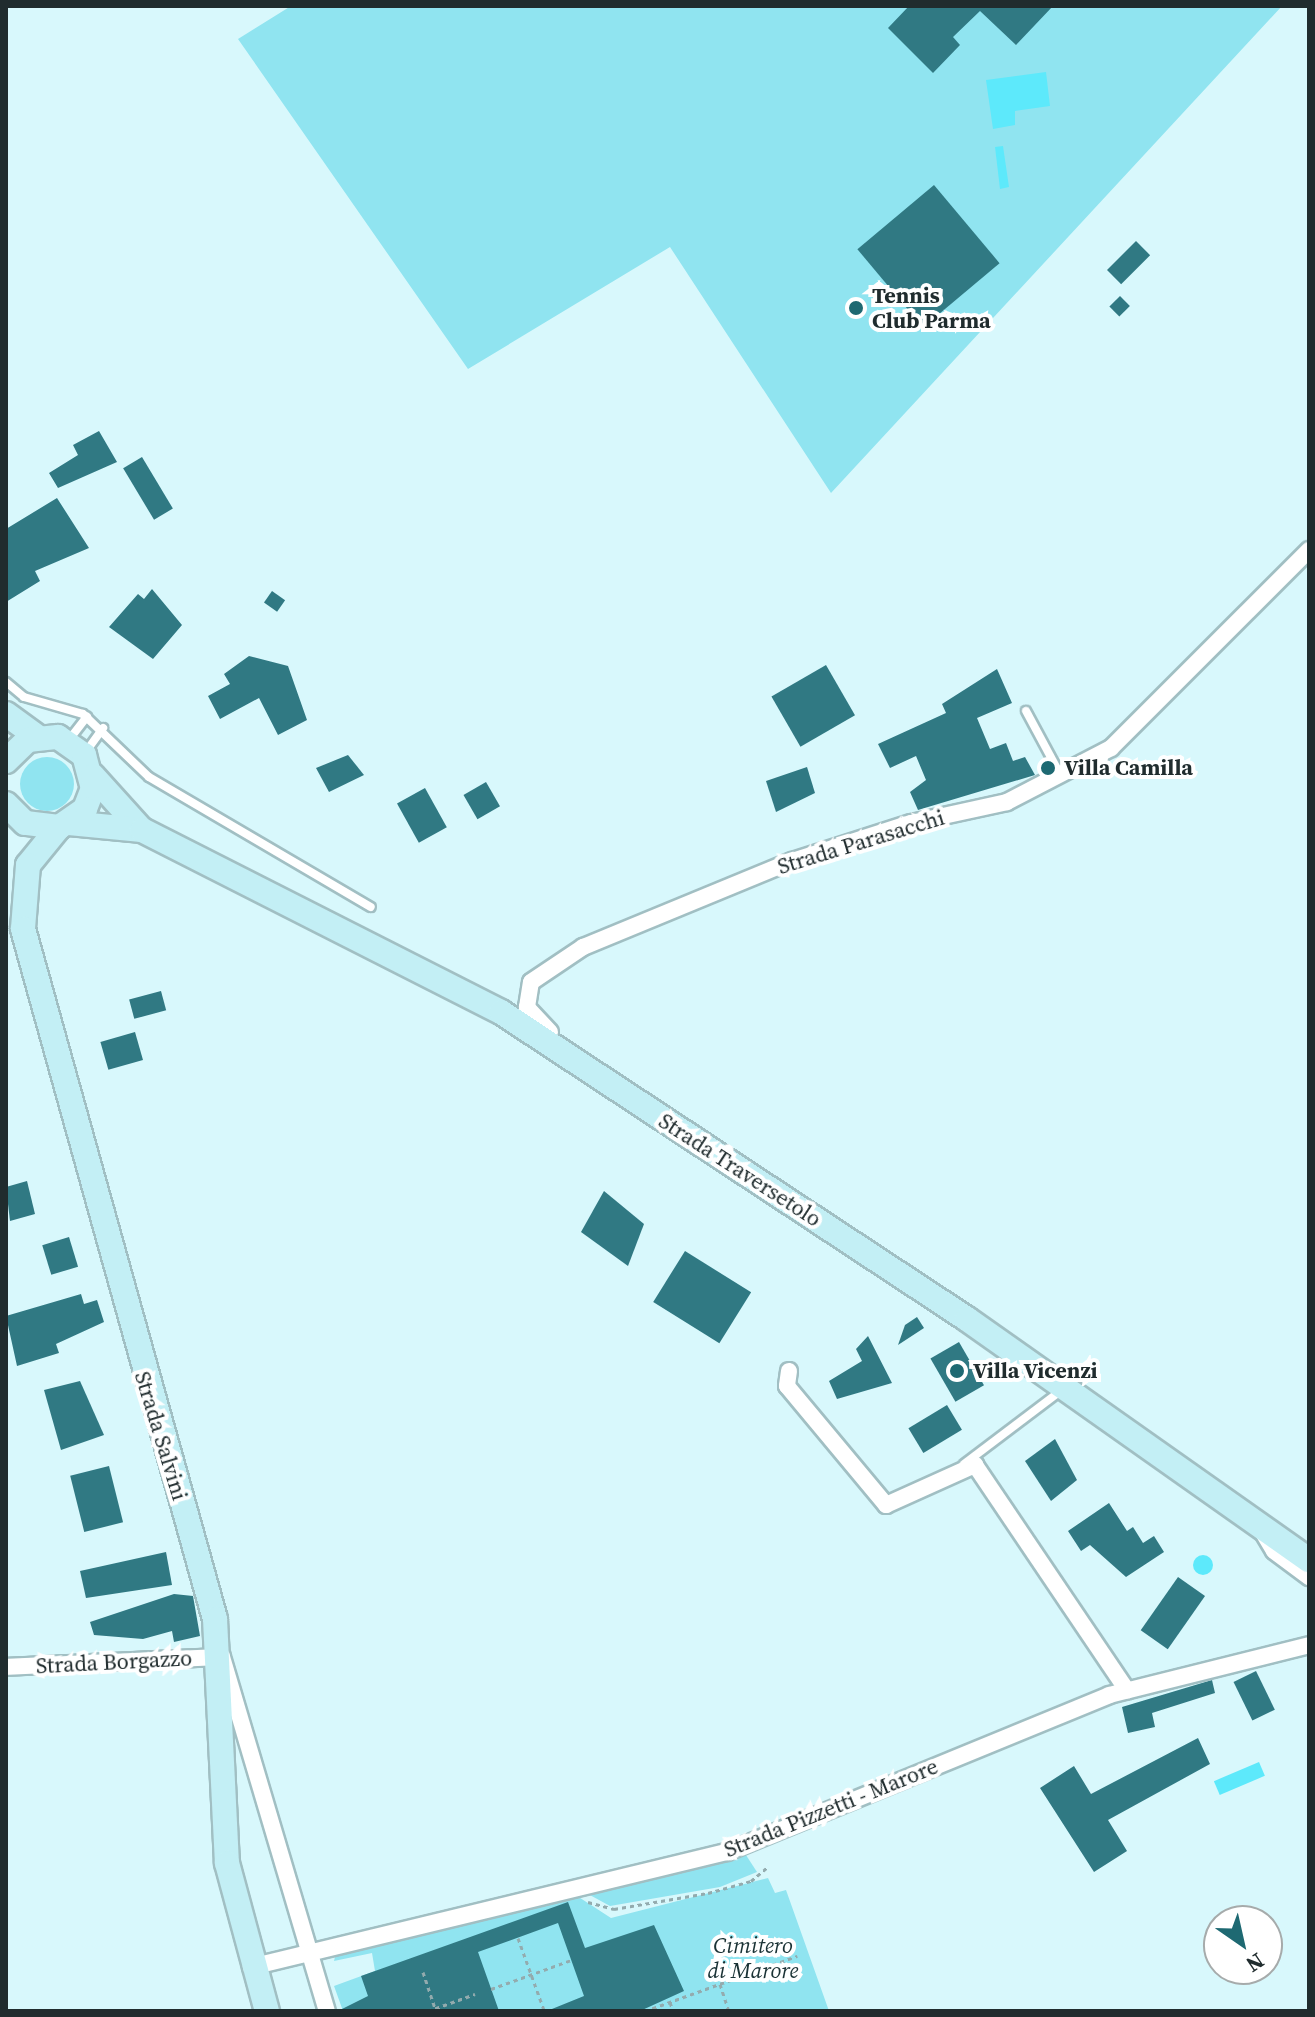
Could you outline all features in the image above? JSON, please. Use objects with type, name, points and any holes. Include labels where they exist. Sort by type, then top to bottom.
[{"type":"main road","points":[[6,714],[38,737],[82,757],[90,799],[28,865]]},
{"type":"main road","points":[[6,761],[38,737]]},
{"type":"main road","name":"Strada Traversetolo","points":[[82,757],[142,830]]},
{"type":"main road","name":"Strada Traversetolo","points":[[10,810],[37,828],[64,825],[142,830],[448,981],[647,1109],[1065,1387],[1309,1560]]},
{"type":"main road","name":"Strada Salvini","points":[[10,810],[28,865],[15,914],[222,1657],[224,1841],[251,1967],[267,2011]]},
{"type":"street","name":"Strada Parasacchi","points":[[647,1109],[613,1073],[531,1016],[525,997],[538,972],[703,894],[911,823],[1007,802],[1062,777],[1111,748],[1309,550]]},
{"type":"street","points":[[789,1371],[787,1386],[886,1505],[963,1464],[979,1469],[1127,1690]]},
{"type":"street","points":[[1253,1521],[1274,1551],[1309,1577]]},
{"type":"street","name":"Strada Pizzetti - Marore","points":[[251,1967],[311,1949],[750,1845],[1127,1690],[1309,1645]]},
{"type":"street","name":"Strada Borgazzo","points":[[6,1667],[222,1657]]},
{"type":"street","points":[[222,1657],[327,2011]]},
{"type":"lane","points":[[6,682],[24,697],[87,717],[103,728],[149,777],[371,907]]},
{"type":"lane","points":[[1026,711],[1062,777]]},
{"type":"lane","points":[[82,757],[87,717]]},
{"type":"lane","points":[[82,757],[103,728]]},
{"type":"lane","points":[[963,1464],[1065,1387]]},
{"type":"path","points":[[579,1885],[592,1905],[614,1909],[725,1889],[769,1866]]},
{"type":"path","points":[[518,1938],[544,2010]]},
{"type":"path","points":[[647,2011],[797,1956]]},
{"type":"path","points":[[491,1989],[571,1960]]},
{"type":"path","points":[[423,1972],[436,2010]]},
{"type":"path","points":[[720,1984],[729,2011]]},
{"type":"path","points":[[428,2011],[475,1994]]},
{"type":"path","points":[[670,2002],[673,2011]]},
{"type":"green space","name":"Tennis Club Parma","points":[[291,6],[1282,6],[831,493],[670,247],[468,369],[238,39]]},
{"type":"green space","points":[[47,757],[66,765],[74,784],[66,803],[47,811],[28,803],[20,784],[28,765]]},
{"type":"green space","points":[[744,1852],[757,1872],[720,1887],[610,1906],[588,1894]]},
{"type":"green space","name":"Cimitero di Marore","points":[[768,1878],[775,1893],[786,1890],[829,2011],[343,2011],[334,1986],[375,1971],[372,1953],[334,1961],[336,1953],[574,1894],[611,1918]]},
{"type":"shaded area","points":[[1046,72],[1050,106],[1015,111],[1015,125],[993,129],[986,80]]},
{"type":"shaded area","points":[[1003,146],[1009,187],[1000,189],[995,147]]},
{"type":"shaded area","points":[[1203,1555],[1210,1558],[1213,1565],[1210,1572],[1203,1575],[1196,1572],[1193,1565],[1196,1558]]},
{"type":"shaded area","points":[[1259,1762],[1265,1776],[1220,1795],[1214,1781]]},
{"type":"building","points":[[909,6],[1053,6],[1016,45],[980,11],[953,37],[960,45],[933,73],[888,28]]},
{"type":"building","points":[[934,185],[1000,263],[923,327],[857,249]]},
{"type":"building","points":[[1136,241],[1150,255],[1121,284],[1107,270]]},
{"type":"building","points":[[1120,296],[1130,306],[1119,317],[1109,307]]},
{"type":"building","points":[[99,431],[117,462],[58,488],[49,473],[78,455],[73,445]]},
{"type":"building","points":[[142,457],[173,508],[154,520],[123,468]]},
{"type":"building","points":[[57,498],[89,548],[35,571],[40,581],[6,602],[6,529]]},
{"type":"building","points":[[152,589],[182,625],[153,659],[109,627],[138,594],[144,599]]},
{"type":"building","points":[[272,591],[285,600],[277,612],[264,602]]},
{"type":"building","points":[[249,656],[288,666],[307,720],[278,735],[259,698],[220,719],[208,696],[230,684],[224,674]]},
{"type":"building","points":[[826,665],[855,715],[800,747],[771,696]]},
{"type":"building","points":[[997,669],[1012,703],[977,718],[990,749],[1006,743],[1013,761],[1025,757],[1035,775],[918,810],[910,792],[926,780],[916,756],[890,768],[878,744],[946,713],[942,704]]},
{"type":"building","points":[[348,755],[364,775],[329,792],[316,768]]},
{"type":"building","points":[[807,767],[815,793],[776,812],[766,781]]},
{"type":"building","points":[[486,782],[500,806],[477,819],[463,795]]},
{"type":"building","points":[[425,788],[447,827],[419,843],[397,804]]},
{"type":"building","points":[[161,991],[166,1010],[134,1019],[129,1000]]},
{"type":"building","points":[[135,1032],[143,1060],[108,1070],[100,1042]]},
{"type":"building","points":[[27,1181],[35,1214],[10,1221],[6,1187]]},
{"type":"building","points":[[604,1191],[644,1224],[628,1266],[581,1232]]},
{"type":"building","points":[[69,1237],[78,1267],[51,1275],[42,1245]]},
{"type":"building","points":[[685,1251],[751,1292],[719,1343],[653,1302]]},
{"type":"building","points":[[81,1294],[84,1304],[97,1300],[104,1322],[56,1344],[59,1353],[17,1366],[6,1316]]},
{"type":"building","points":[[917,1317],[924,1328],[898,1345],[905,1325]]},
{"type":"building","points":[[868,1336],[892,1383],[837,1399],[829,1381],[862,1361],[856,1349]]},
{"type":"building","name":"Villa Vicenzi","points":[[959,1342],[984,1385],[955,1402],[930,1358]]},
{"type":"building","points":[[80,1381],[104,1435],[61,1450],[44,1390]]},
{"type":"building","points":[[947,1405],[962,1430],[923,1453],[908,1428]]},
{"type":"building","points":[[1055,1439],[1077,1480],[1051,1501],[1025,1461]]},
{"type":"building","points":[[109,1466],[123,1522],[84,1532],[70,1476]]},
{"type":"building","points":[[1109,1503],[1127,1531],[1133,1527],[1143,1543],[1154,1536],[1164,1552],[1126,1577],[1090,1545],[1081,1551],[1068,1531]]},
{"type":"building","points":[[166,1552],[172,1585],[86,1598],[80,1571]]},
{"type":"building","points":[[1178,1577],[1205,1596],[1168,1649],[1141,1630]]},
{"type":"building","points":[[174,1594],[193,1596],[200,1636],[174,1642],[172,1631],[143,1639],[94,1635],[90,1622]]},
{"type":"building","points":[[1256,1671],[1275,1710],[1252,1721],[1234,1682]]},
{"type":"building","points":[[1212,1680],[1215,1693],[1152,1713],[1155,1727],[1128,1733],[1122,1707]]},
{"type":"building","points":[[1198,1738],[1210,1764],[1108,1820],[1127,1851],[1094,1872],[1040,1788],[1074,1766],[1091,1794]]},
{"type":"building","points":[[568,1902],[585,1948],[654,1925],[684,1991],[640,2011],[547,2011],[584,1996],[558,1923],[478,1952],[499,2011],[338,2011],[368,1996],[361,1976]]},
{"type":"place","name":"Tennis Club Parma","points":[[856,308]]},
{"type":"place","name":"Villa Camilla","points":[[1048,768]]},
{"type":"place","name":"Villa Vicenzi","points":[[957,1371]]}]
